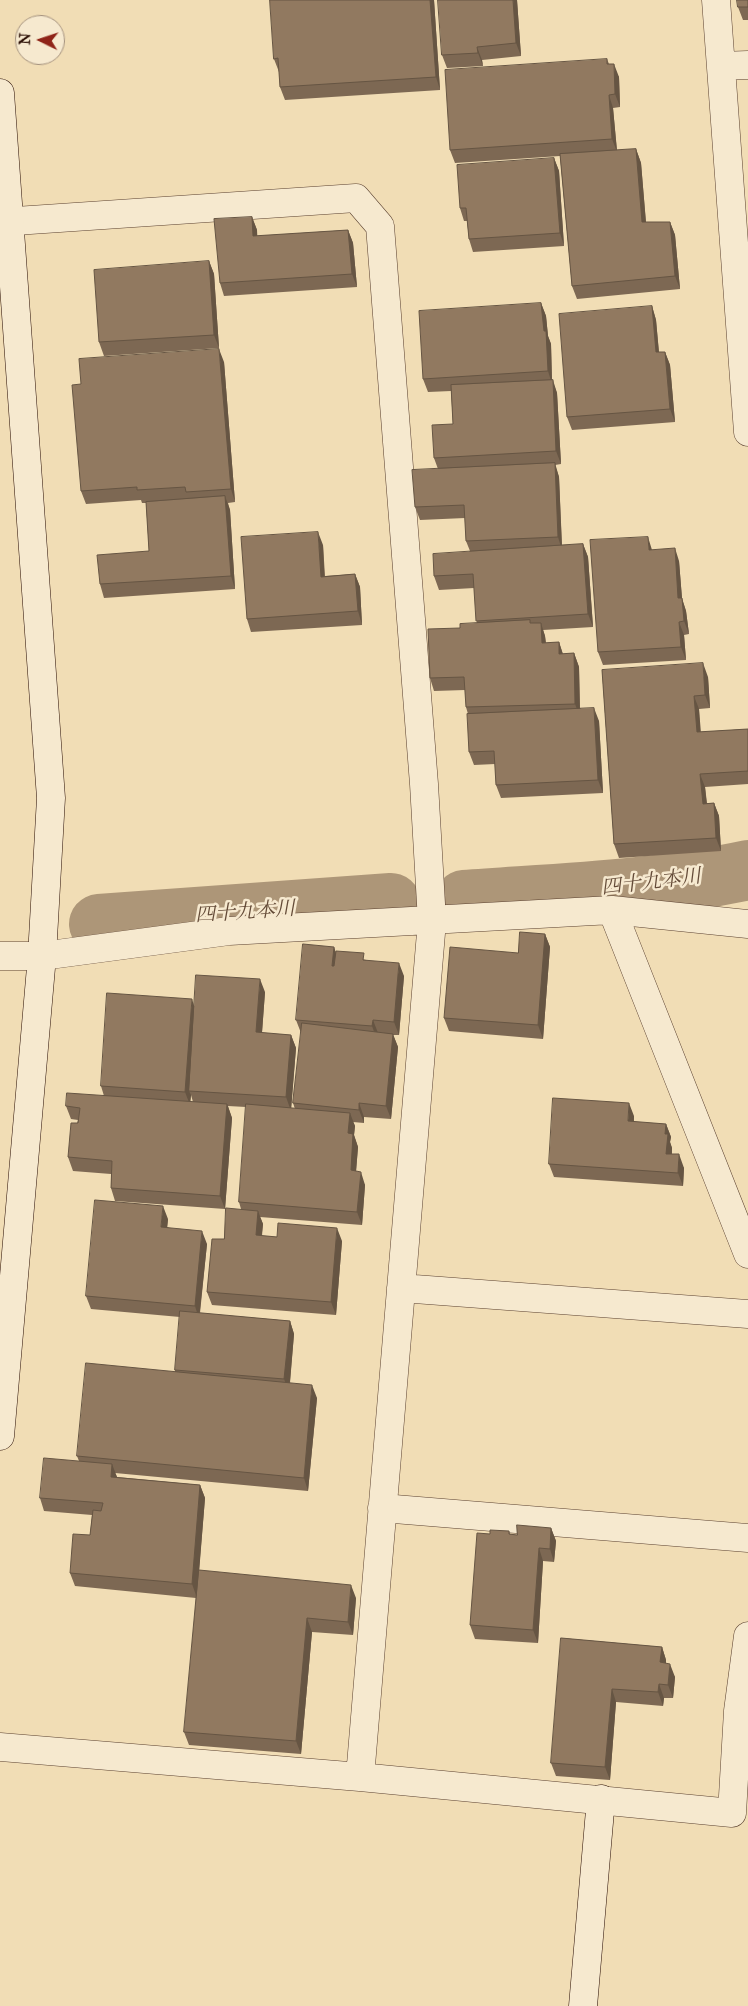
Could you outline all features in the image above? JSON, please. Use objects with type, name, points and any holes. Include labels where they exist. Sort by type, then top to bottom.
[{"type":"street","points":[[716,0],[748,432]]},
{"type":"street","points":[[721,66],[748,65]]},
{"type":"street","points":[[0,93],[5,221],[51,798],[42,956],[3,1348],[0,1436]]},
{"type":"street","points":[[5,221],[356,198],[380,226],[424,784],[432,921],[360,1777]]},
{"type":"street","points":[[612,910],[748,1254]]},
{"type":"street","points":[[0,956],[42,956],[229,931],[612,910],[748,924]]},
{"type":"street","points":[[401,1288],[748,1314]]},
{"type":"street","points":[[382,1508],[748,1538]]},
{"type":"street","points":[[0,1747],[601,1799],[740,1818],[738,1711],[748,1636]]},
{"type":"street","points":[[583,2006],[601,1799]]},
{"type":"building","points":[[270,0],[430,0],[436,77],[280,87],[278,58],[274,59]]},
{"type":"building","points":[[438,0],[513,0],[516,43],[477,47],[478,53],[442,55]]},
{"type":"building","points":[[737,0],[748,0],[748,7],[738,7]]},
{"type":"building","points":[[607,59],[607,64],[614,64],[615,94],[609,95],[612,139],[450,150],[445,70]]},
{"type":"building","points":[[636,149],[642,222],[670,222],[675,276],[572,286],[560,154]]},
{"type":"building","points":[[554,158],[560,233],[469,239],[466,208],[460,208],[457,165]]},
{"type":"building","points":[[252,217],[253,236],[348,230],[352,274],[220,283],[214,219]]},
{"type":"building","points":[[209,261],[214,335],[99,342],[94,270]]},
{"type":"building","points":[[541,303],[544,331],[546,331],[548,371],[423,379],[419,311]]},
{"type":"building","points":[[652,306],[656,352],[665,352],[670,409],[567,417],[559,314]]},
{"type":"building","points":[[219,349],[231,489],[186,492],[185,487],[137,490],[137,487],[81,491],[72,385],[81,384],[79,359]]},
{"type":"building","points":[[553,380],[556,451],[434,458],[432,425],[453,424],[451,385]]},
{"type":"building","points":[[555,463],[558,537],[466,541],[464,505],[415,507],[412,470]]},
{"type":"building","points":[[225,496],[231,576],[100,584],[97,555],[149,551],[146,502]]},
{"type":"building","points":[[318,532],[321,577],[355,574],[358,611],[247,619],[241,537]]},
{"type":"building","points":[[648,537],[649,550],[675,548],[678,598],[682,598],[684,621],[679,622],[681,647],[598,652],[590,540]]},
{"type":"building","points":[[583,544],[588,614],[476,621],[473,574],[434,576],[433,554]]},
{"type":"building","points":[[530,620],[530,623],[541,623],[542,643],[559,642],[559,654],[574,653],[575,704],[466,707],[464,677],[430,678],[428,629],[460,628],[460,624]]},
{"type":"building","points":[[703,663],[705,695],[694,696],[697,732],[748,729],[748,771],[700,774],[703,804],[714,803],[716,838],[614,844],[602,670]]},
{"type":"building","points":[[594,708],[598,780],[496,785],[494,751],[469,752],[467,714]]},
{"type":"building","points":[[520,932],[545,934],[538,1025],[444,1018],[450,947],[518,953]]},
{"type":"building","points":[[303,944],[334,947],[332,966],[334,966],[336,951],[364,953],[363,960],[399,963],[394,1022],[373,1020],[372,1026],[296,1020]]},
{"type":"building","points":[[196,975],[260,979],[256,1032],[291,1035],[286,1097],[189,1091]]},
{"type":"building","points":[[107,993],[192,999],[185,1092],[101,1086]]},
{"type":"building","points":[[302,1023],[393,1034],[386,1106],[359,1103],[359,1110],[293,1103]]},
{"type":"building","points":[[67,1093],[227,1104],[220,1196],[111,1188],[112,1161],[68,1157],[71,1123],[78,1123],[80,1108],[66,1106]]},
{"type":"building","points":[[553,1098],[629,1103],[628,1121],[666,1124],[665,1134],[668,1134],[666,1154],[679,1154],[678,1173],[549,1164]]},
{"type":"building","points":[[246,1104],[350,1113],[348,1133],[353,1134],[351,1170],[361,1172],[357,1212],[239,1202]]},
{"type":"building","points":[[95,1200],[163,1206],[161,1227],[202,1231],[195,1306],[86,1296]]},
{"type":"building","points":[[226,1208],[258,1211],[256,1235],[277,1237],[278,1223],[337,1228],[331,1302],[207,1292],[212,1239],[224,1239]]},
{"type":"building","points":[[180,1311],[290,1321],[284,1379],[175,1370]]},
{"type":"building","points":[[86,1363],[312,1385],[304,1478],[77,1456]]},
{"type":"building","points":[[44,1458],[112,1464],[111,1477],[200,1485],[192,1584],[70,1573],[73,1534],[90,1535],[93,1510],[101,1511],[103,1503],[40,1498]]},
{"type":"building","points":[[517,1525],[551,1528],[550,1549],[539,1548],[533,1630],[470,1625],[477,1533],[490,1534],[490,1530],[509,1531],[509,1534],[517,1535]]},
{"type":"building","points":[[199,1570],[351,1585],[348,1622],[307,1618],[296,1741],[184,1732]]},
{"type":"building","points":[[561,1638],[662,1647],[660,1662],[670,1664],[668,1685],[659,1684],[658,1692],[612,1689],[605,1767],[551,1763]]},
{"type":"waterway","name":"四十九本川","points":[[464,900],[642,886],[713,877],[748,870]]},
{"type":"waterway","name":"四十九本川","points":[[99,924],[391,903]]}]
